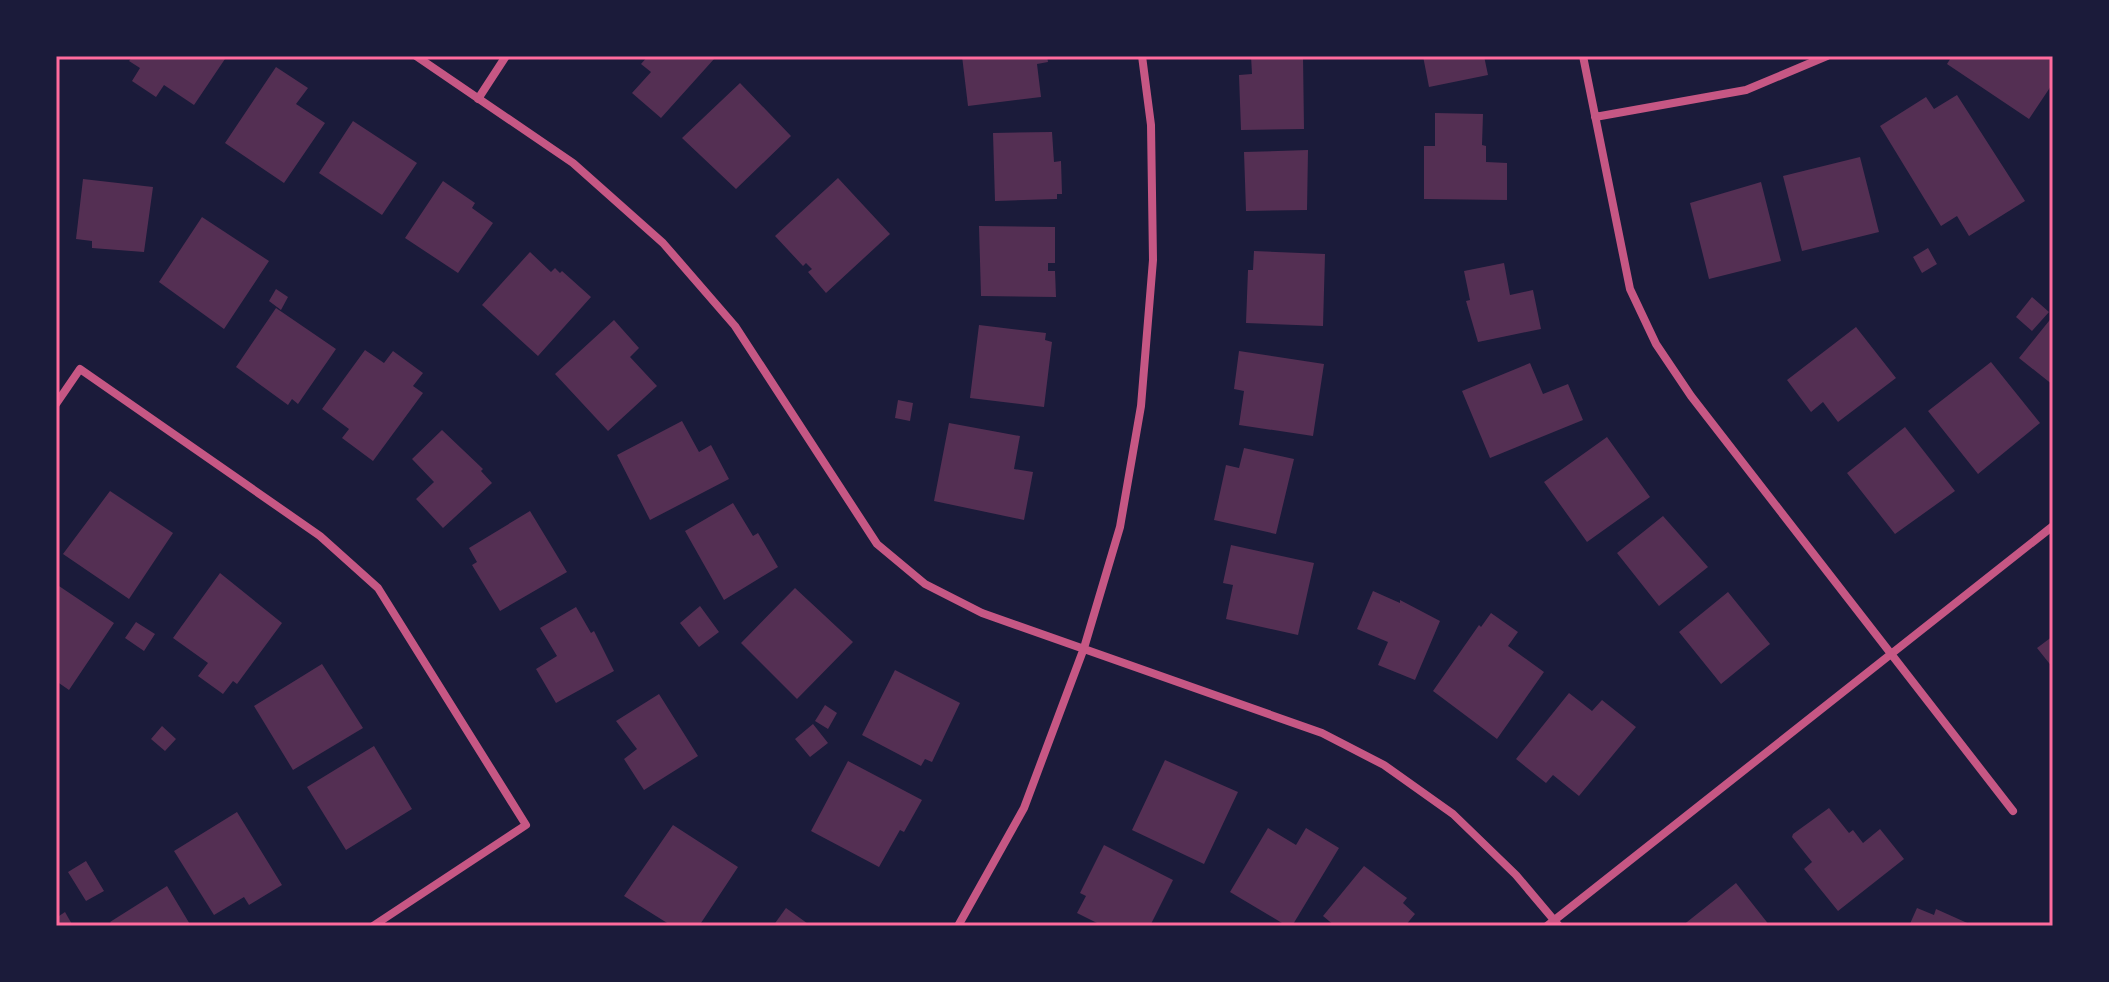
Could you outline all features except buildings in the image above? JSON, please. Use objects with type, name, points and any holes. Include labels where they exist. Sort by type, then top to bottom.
[{"type":"street","points":[[416,56],[573,163],[663,243],[735,326],[877,544],[925,584],[982,613],[1322,733],[1384,765],[1453,814],[1516,875],[1554,924],[2053,526]]},
{"type":"street","points":[[478,99],[506,56]]},
{"type":"street","points":[[958,926],[1024,808],[1084,648],[1120,527],[1141,406],[1153,260],[1151,125],[1142,56]]},
{"type":"street","points":[[1583,56],[1630,289],[1656,344],[1691,396],[2013,811]]},
{"type":"street","points":[[1595,117],[1746,90],[1827,56]]},
{"type":"street","points":[[56,404],[80,369],[320,536],[378,588],[526,825],[373,926]]}]
